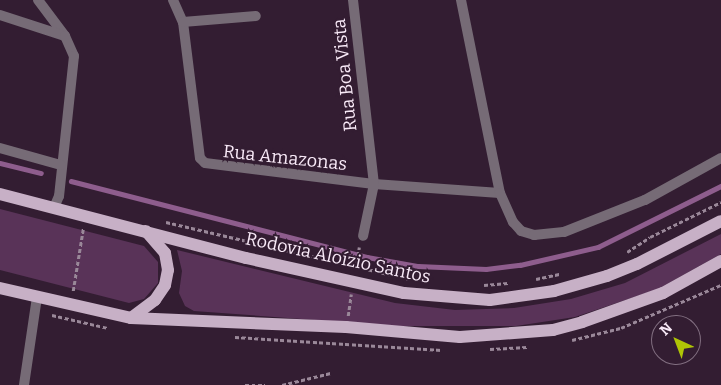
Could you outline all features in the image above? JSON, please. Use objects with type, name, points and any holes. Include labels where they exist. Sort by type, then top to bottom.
[{"type":"main road","name":"Rodovia Aloízio Santos","points":[[0,194],[145,230],[246,258],[404,293],[450,298],[524,297],[563,289],[637,264],[721,221]]},
{"type":"main road","points":[[132,318],[155,300],[165,285],[168,270],[165,254],[145,230]]},
{"type":"main road","points":[[0,288],[70,306],[132,318],[346,327],[460,337],[553,330],[632,306],[721,261]]},
{"type":"street","points":[[38,0],[65,36],[74,56],[59,196],[54,208]]},
{"type":"street","name":"Rua Amazonas","points":[[173,0],[183,22],[200,158],[204,163],[374,184],[500,192]]},
{"type":"street","name":"Rua Boa Vista","points":[[353,0],[374,184],[363,236]]},
{"type":"street","points":[[461,0],[500,192],[513,222],[521,231],[534,235],[564,232],[645,200],[721,158]]},
{"type":"street","points":[[0,15],[65,36]]},
{"type":"street","points":[[183,22],[256,16]]},
{"type":"street","points":[[0,148],[61,165]]},
{"type":"street","points":[[24,385],[37,297]]},
{"type":"path","points":[[623,254],[650,237],[721,202]]},
{"type":"path","points":[[67,319],[85,215]]},
{"type":"path","points":[[156,220],[412,280]]},
{"type":"path","points":[[343,344],[360,246]]},
{"type":"path","points":[[530,280],[569,272]]},
{"type":"path","points":[[478,285],[513,282]]},
{"type":"path","points":[[282,385],[331,373]]},
{"type":"path","points":[[245,385],[265,385]]},
{"type":"shaded area","points":[[0,209],[144,246],[158,262],[158,283],[144,299],[129,303],[0,270]]},
{"type":"shaded area","points":[[721,234],[721,254],[658,289],[575,317],[516,326],[396,326],[194,311],[185,306],[179,293],[182,271],[177,250],[395,303],[455,310],[514,308],[571,299],[625,283]]},
{"type":"waterway","points":[[0,163],[41,173]]},
{"type":"waterway","points":[[71,181],[367,257],[418,266],[486,269],[520,265],[598,247],[721,186]]}]
